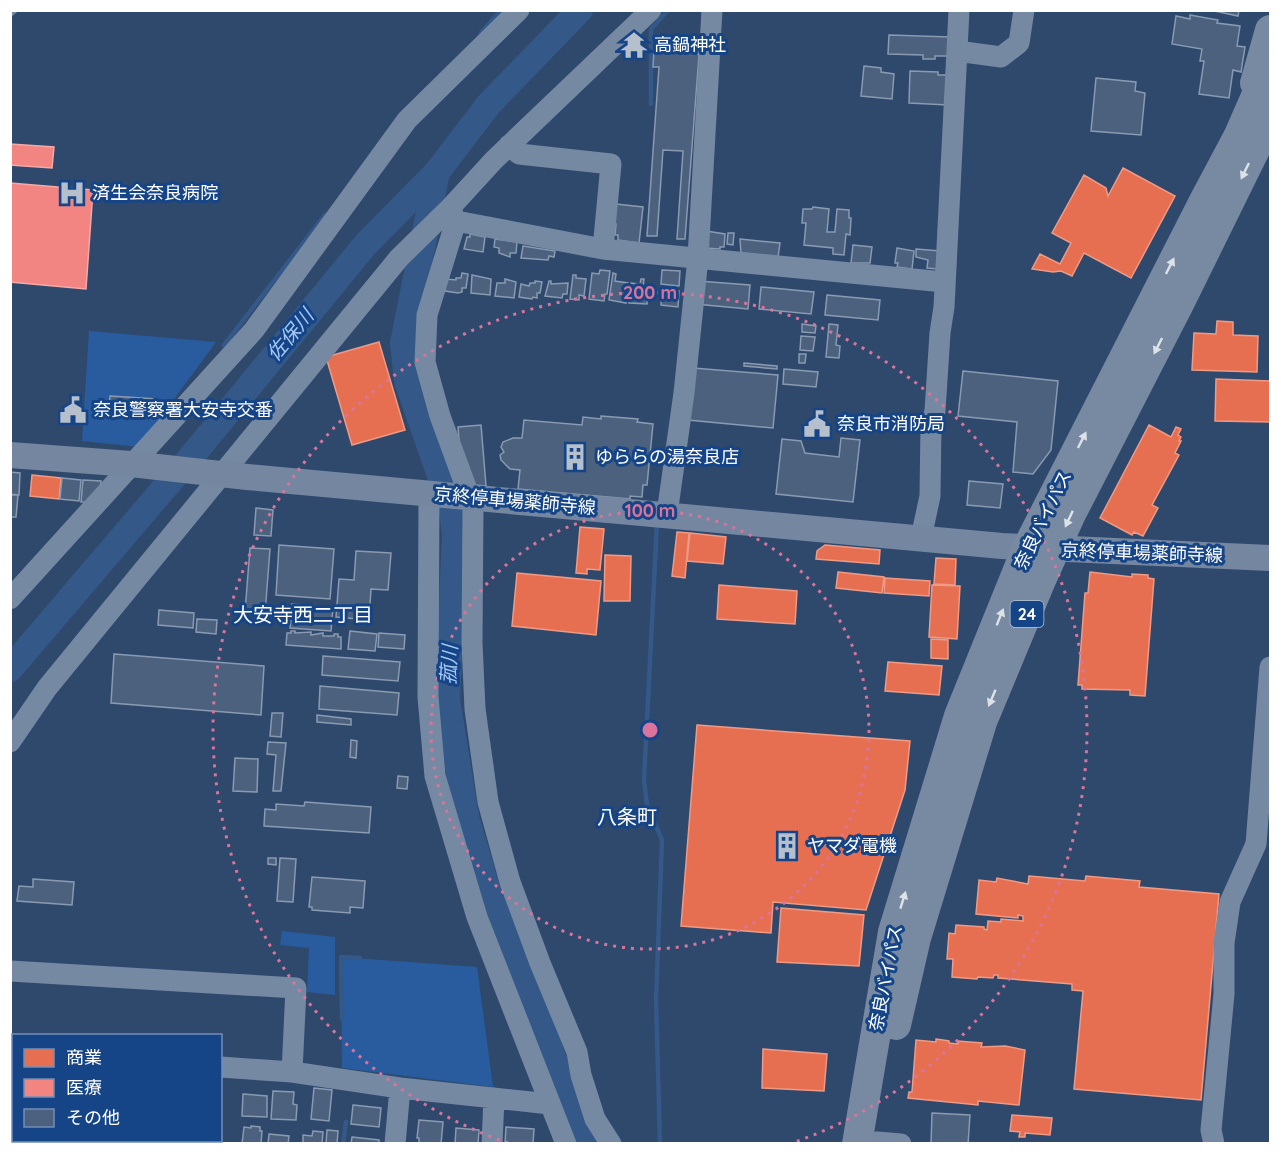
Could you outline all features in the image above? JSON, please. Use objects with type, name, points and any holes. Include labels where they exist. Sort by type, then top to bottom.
[{"type":"highway","points":[[1239,135],[1270,30]]},
{"type":"highway","name":"奈良バイパス","points":[[878,1143],[894,1038],[916,938],[982,722],[1041,549],[1205,199],[1239,135],[1270,64]]},
{"type":"highway","name":"奈良バイパス","points":[[1041,549],[1270,119]]},
{"type":"main road","name":"京終停車場薬師寺線","points":[[10,455],[1041,549],[1270,558]]},
{"type":"street","points":[[10,599],[137,465],[254,330],[407,120],[519,10]]},
{"type":"street","points":[[10,742],[47,688],[216,474],[399,258],[453,215],[509,145],[651,10]]},
{"type":"street","points":[[667,514],[684,393],[698,258],[712,10]]},
{"type":"street","points":[[921,538],[930,496],[931,425],[935,411],[944,282],[959,10]]},
{"type":"street","points":[[957,51],[1001,57],[1019,43],[1024,10]]},
{"type":"street","points":[[509,145],[519,154],[611,164],[603,249]]},
{"type":"street","points":[[453,215],[603,249],[944,282]]},
{"type":"street","points":[[453,215],[427,315],[425,362],[465,497],[473,506],[472,643],[475,709],[488,802],[510,882],[577,1052],[581,1075],[595,1119],[611,1143]]},
{"type":"street","points":[[431,494],[428,697],[435,776],[477,917],[566,1143]]},
{"type":"street","points":[[1214,1143],[1211,1130],[1224,994],[1224,943],[1230,902],[1256,844],[1267,752],[1270,667]]},
{"type":"street","points":[[10,971],[296,988],[292,1072]]},
{"type":"street","points":[[222,1067],[292,1072],[400,1088],[550,1104]]},
{"type":"street","points":[[395,1143],[400,1088]]},
{"type":"street","points":[[492,1143],[494,1098]]},
{"type":"shaded area","points":[[89,331],[216,342],[139,447],[82,441]]},
{"type":"shaded area","points":[[282,931],[335,937],[335,995],[307,992],[309,948],[280,945]]},
{"type":"shaded area","points":[[341,957],[477,967],[493,1087],[342,1068]]},
{"type":"building: 商業","points":[[1123,168],[1175,196],[1131,278],[1084,253],[1072,276],[1061,271],[1032,269],[1040,254],[1060,264],[1071,243],[1052,233],[1084,175],[1106,188],[1108,196]]},
{"type":"building: 商業","points":[[1217,321],[1233,322],[1233,335],[1258,336],[1257,372],[1192,370],[1194,333],[1216,334]]},
{"type":"building: 商業","points":[[379,342],[405,430],[352,445],[326,357]]},
{"type":"building: 商業","points":[[1216,379],[1270,381],[1270,422],[1215,421]]},
{"type":"building: 商業","points":[[1149,425],[1171,437],[1176,427],[1181,429],[1178,435],[1181,441],[1175,453],[1179,455],[1152,505],[1158,508],[1143,536],[1134,532],[1132,535],[1100,518]]},
{"type":"building: 商業","points":[[32,475],[61,478],[59,499],[30,496]]},
{"type":"building: 商業","points":[[580,527],[604,529],[600,570],[587,569],[587,574],[576,573]]},
{"type":"building: 商業","points":[[677,532],[689,533],[685,578],[672,576]]},
{"type":"building: 商業","points":[[690,533],[726,537],[723,564],[687,561]]},
{"type":"building: 商業","points":[[825,545],[880,550],[879,564],[816,559],[817,551]]},
{"type":"building: 商業","points":[[605,555],[631,556],[630,601],[604,601]]},
{"type":"building: 商業","points":[[936,558],[956,559],[955,585],[934,584]]},
{"type":"building: 商業","points":[[838,572],[884,577],[882,593],[836,588]]},
{"type":"building: 商業","points":[[1090,572],[1132,577],[1132,574],[1148,575],[1148,578],[1154,579],[1145,696],[1130,695],[1130,690],[1082,689],[1082,685],[1078,685],[1085,593],[1088,593]]},
{"type":"building: 商業","points":[[517,573],[601,581],[596,635],[512,626]]},
{"type":"building: 商業","points":[[885,578],[930,581],[929,596],[884,593]]},
{"type":"building: 商業","points":[[719,585],[797,591],[795,624],[717,619]]},
{"type":"building: 商業","points":[[932,585],[960,586],[957,639],[929,637]]},
{"type":"building: 商業","points":[[931,639],[948,640],[948,659],[931,658]]},
{"type":"building: 商業","points":[[888,662],[942,666],[939,695],[885,691]]},
{"type":"building: 商業","name":"ヤマダ電機","points":[[697,725],[910,741],[905,790],[866,910],[773,902],[771,933],[681,926]]},
{"type":"building: 商業","points":[[1029,876],[1085,881],[1086,876],[1140,881],[1139,887],[1219,894],[1201,1100],[1074,1089],[1083,991],[1072,990],[1072,984],[998,978],[998,975],[994,975],[993,978],[978,977],[977,979],[952,977],[953,959],[947,959],[949,933],[955,934],[956,925],[984,927],[987,930],[988,921],[1001,922],[1001,919],[1023,921],[1023,916],[1018,915],[1018,918],[976,914],[979,880],[996,882],[997,878],[1028,884]]},
{"type":"building: 商業","points":[[781,908],[864,915],[859,966],[777,962]]},
{"type":"building: 商業","points":[[936,1039],[958,1044],[958,1041],[982,1043],[981,1047],[1005,1046],[1025,1050],[1019,1105],[978,1101],[978,1105],[908,1098],[909,1092],[912,1092],[916,1040],[936,1042]]},
{"type":"building: 商業","points":[[763,1049],[827,1054],[824,1091],[762,1088]]},
{"type":"building: 商業","points":[[1012,1115],[1052,1118],[1050,1135],[1025,1133],[1025,1137],[1019,1137],[1020,1132],[1010,1131]]},
{"type":"building: 医療","points":[[10,144],[54,147],[52,168],[10,165]]},
{"type":"building: 医療","points":[[10,183],[93,190],[86,289],[10,282]]},
{"type":"building: その他","points":[[1210,10],[1239,10],[1238,16]]},
{"type":"building: その他","points":[[1190,15],[1218,20],[1217,23],[1240,26],[1237,46],[1245,47],[1241,72],[1233,70],[1229,98],[1199,94],[1204,61],[1200,61],[1202,49],[1172,44],[1176,16],[1190,19]]},
{"type":"building: その他","points":[[889,35],[950,37],[950,56],[923,59],[923,55],[888,54]]},
{"type":"building: その他","points":[[685,47],[698,48],[699,55],[685,239],[677,239],[683,151],[663,150],[657,236],[647,236],[659,67],[653,67],[654,50],[685,52]]},
{"type":"building: その他","points":[[864,66],[881,68],[881,72],[894,74],[892,99],[861,96]]},
{"type":"building: その他","points":[[910,71],[950,75],[948,105],[909,103]]},
{"type":"building: その他","points":[[1096,78],[1136,82],[1135,91],[1145,93],[1141,135],[1091,131]]},
{"type":"building: その他","points":[[616,204],[643,207],[639,243],[618,240],[618,235],[615,235]]},
{"type":"building: その他","points":[[813,207],[829,209],[827,232],[835,232],[837,209],[849,210],[850,235],[846,234],[844,255],[833,254],[833,248],[804,245],[806,223],[802,223],[803,209]]},
{"type":"building: その他","points":[[706,231],[725,234],[724,247],[705,248]]},
{"type":"building: その他","points":[[728,233],[734,233],[733,245],[727,244]]},
{"type":"building: その他","points":[[470,234],[485,237],[483,252],[464,249]]},
{"type":"building: その他","points":[[495,239],[517,242],[516,253],[510,253],[510,257],[499,253],[499,248],[494,247]]},
{"type":"building: その他","points":[[740,239],[780,243],[778,257],[741,253]]},
{"type":"building: その他","points":[[853,245],[872,247],[870,263],[851,263]]},
{"type":"building: その他","points":[[523,246],[555,251],[554,257],[549,256],[548,260],[521,258]]},
{"type":"building: その他","points":[[897,248],[914,251],[912,269],[897,267],[898,263],[895,263]]},
{"type":"building: その他","points":[[916,249],[940,251],[938,269],[927,268],[928,260],[916,257]]},
{"type":"building: その他","points":[[600,270],[610,271],[604,301],[589,299],[592,273],[599,274]]},
{"type":"building: その他","points":[[662,270],[680,271],[679,286],[661,284]]},
{"type":"building: その他","points":[[462,273],[468,274],[466,288],[462,288],[462,292],[458,293],[445,291],[446,279],[456,280],[456,278],[461,278]]},
{"type":"building: その他","points":[[613,273],[616,274],[615,281],[628,283],[626,303],[609,300]]},
{"type":"building: その他","points":[[472,275],[491,279],[490,295],[471,293]]},
{"type":"building: その他","points":[[573,275],[576,275],[576,278],[586,279],[584,296],[579,295],[579,300],[570,299]]},
{"type":"building: その他","points":[[505,279],[516,282],[514,298],[495,296],[497,283],[505,283]]},
{"type":"building: その他","points":[[641,279],[644,279],[643,287],[649,288],[647,304],[629,303],[631,283],[640,284]]},
{"type":"building: その他","points":[[535,281],[542,282],[537,298],[519,297],[521,284],[529,286]]},
{"type":"building: その他","points":[[549,281],[551,284],[568,283],[567,294],[563,294],[562,298],[545,296]]},
{"type":"building: その他","points":[[698,281],[750,285],[748,309],[695,304]]},
{"type":"building: その他","points":[[761,287],[814,292],[811,314],[759,309]]},
{"type":"building: その他","points":[[662,291],[679,291],[678,307],[661,305]]},
{"type":"building: その他","points":[[827,295],[880,300],[878,320],[825,315]]},
{"type":"building: その他","points":[[802,324],[816,326],[815,333],[802,332]]},
{"type":"building: その他","points":[[829,324],[838,325],[836,345],[840,346],[839,358],[826,357]]},
{"type":"building: その他","points":[[801,336],[815,337],[813,351],[800,350]]},
{"type":"building: その他","points":[[799,354],[806,354],[805,363],[799,363]]},
{"type":"building: その他","points":[[744,363],[777,366],[777,369],[744,366]]},
{"type":"building: その他","points":[[693,368],[778,375],[773,428],[688,420]]},
{"type":"building: その他","points":[[784,369],[818,372],[816,387],[783,384]]},
{"type":"building: その他","points":[[963,371],[1058,381],[1051,450],[1033,474],[1013,472],[1017,422],[958,416]]},
{"type":"building: その他","points":[[110,396],[157,399],[156,419],[108,415]]},
{"type":"building: その他","name":"ゆららの湯奈良店","points":[[601,416],[638,419],[637,422],[653,424],[647,485],[643,485],[642,497],[630,496],[630,499],[518,489],[520,470],[510,469],[501,460],[500,455],[504,452],[501,447],[503,442],[513,438],[522,438],[524,420],[582,425],[583,417],[601,419]]},
{"type":"building: その他","points":[[481,425],[486,486],[474,485],[460,453],[458,427]]},
{"type":"building: その他","points":[[841,438],[860,440],[853,502],[776,494],[782,439],[801,441],[805,453],[839,457]]},
{"type":"building: その他","points":[[10,472],[20,473],[19,495],[10,494]]},
{"type":"building: その他","points":[[62,478],[81,480],[79,501],[60,499]]},
{"type":"building: その他","points":[[83,480],[101,481],[100,490],[89,502],[81,502]]},
{"type":"building: その他","points":[[969,481],[1003,484],[1000,508],[967,505]]},
{"type":"building: その他","points":[[10,495],[18,495],[16,517],[10,517]]},
{"type":"building: その他","points":[[256,508],[273,510],[271,536],[254,535]]},
{"type":"building: その他","points":[[279,545],[334,549],[330,599],[276,595]]},
{"type":"building: その他","points":[[250,548],[270,549],[265,614],[245,612]]},
{"type":"building: その他","points":[[356,551],[391,553],[388,590],[371,589],[369,620],[336,617],[339,579],[354,580]]},
{"type":"building: その他","points":[[292,604],[333,607],[331,631],[290,628]]},
{"type":"building: その他","points":[[159,610],[194,613],[193,628],[158,625]]},
{"type":"building: その他","points":[[197,619],[217,620],[216,634],[196,632]]},
{"type":"building: その他","points":[[291,631],[311,632],[311,635],[323,633],[323,636],[338,634],[338,637],[341,637],[341,649],[286,645],[287,633]]},
{"type":"building: その他","points":[[350,631],[377,634],[375,651],[348,649]]},
{"type":"building: その他","points":[[379,633],[405,635],[404,649],[378,647]]},
{"type":"building: その他","points":[[114,654],[264,666],[261,715],[111,703]]},
{"type":"building: その他","points":[[323,656],[400,662],[398,681],[322,675]]},
{"type":"building: その他","points":[[320,686],[399,693],[397,715],[319,709]]},
{"type":"building: その他","points":[[272,713],[283,713],[281,737],[270,736]]},
{"type":"building: その他","points":[[317,715],[351,719],[351,725],[317,722]]},
{"type":"building: その他","points":[[351,740],[357,741],[356,758],[350,757]]},
{"type":"building: その他","points":[[268,742],[286,743],[281,791],[273,791],[276,755],[267,754]]},
{"type":"building: その他","points":[[235,758],[258,759],[257,792],[233,791]]},
{"type":"building: その他","points":[[398,776],[408,777],[407,789],[397,788]]},
{"type":"building: その他","points":[[305,802],[371,807],[369,833],[264,826],[265,809],[276,810],[276,804],[304,806]]},
{"type":"building: その他","points":[[268,858],[276,858],[276,865],[268,864]]},
{"type":"building: その他","points":[[280,858],[296,859],[293,902],[277,901]]},
{"type":"building: その他","points":[[312,877],[365,881],[363,908],[350,907],[350,913],[312,910],[312,907],[309,907]]},
{"type":"building: その他","points":[[33,879],[74,882],[72,905],[17,901],[19,886],[33,887]]},
{"type":"building: その他","points":[[10,1068],[12,1068],[12,1091],[10,1091]]},
{"type":"building: その他","points":[[314,1088],[332,1090],[329,1121],[311,1119]]},
{"type":"building: その他","points":[[273,1091],[294,1092],[293,1104],[297,1105],[296,1120],[271,1119]]},
{"type":"building: その他","points":[[243,1094],[267,1096],[267,1117],[242,1116]]},
{"type":"building: その他","points":[[353,1105],[381,1108],[379,1127],[351,1124]]},
{"type":"building: その他","points":[[932,1113],[970,1115],[968,1144],[931,1144]]},
{"type":"building: その他","points":[[419,1120],[443,1122],[441,1144],[419,1143],[419,1138],[417,1138]]},
{"type":"building: その他","points":[[251,1126],[260,1127],[261,1144],[242,1144],[244,1127],[251,1128]]},
{"type":"building: その他","points":[[506,1127],[534,1129],[533,1144],[505,1144]]},
{"type":"building: その他","points":[[456,1128],[479,1130],[478,1144],[455,1144]]},
{"type":"building: その他","points":[[327,1130],[338,1131],[337,1144],[326,1144]]},
{"type":"building: その他","points":[[313,1131],[323,1132],[322,1144],[303,1144],[303,1135],[312,1136]]},
{"type":"building: その他","points":[[269,1134],[289,1136],[288,1144],[268,1144]]},
{"type":"building: その他","points":[[10,1135],[12,1142],[26,1142],[26,1144],[10,1144]]},
{"type":"building: その他","points":[[352,1137],[379,1140],[382,1144],[351,1144]]},
{"type":"building: その他","points":[[160,1142],[207,1142],[207,1144],[160,1144]]},
{"type":"waterway","points":[[481,33],[501,10]]},
{"type":"waterway","name":"佐保川","points":[[10,669],[196,451],[366,244],[437,172],[489,104],[580,10]]},
{"type":"waterway","points":[[651,104],[651,29],[668,10]]},
{"type":"waterway","name":"菰川","points":[[437,172],[403,343],[407,381],[452,510],[455,536],[447,699],[466,817],[486,885],[542,1025],[563,1086],[591,1144]]},
{"type":"waterway","points":[[224,345],[325,215]]},
{"type":"waterway","points":[[657,523],[644,780],[647,805],[662,840],[656,999],[660,1144]]},
{"type":"waterway","points":[[342,1018],[341,957],[360,958]]},
{"type":"waterway","points":[[343,1144],[346,1122]]},
{"type":"railway","points":[[10,15],[16,10]]},
{"type":"place","name":"高鍋神社","points":[[634,45]]},
{"type":"place","name":"済生会奈良病院","points":[[72,193]]},
{"type":"place","name":"奈良警察署大安寺交番","points":[[73,410]]},
{"type":"place","name":"奈良市消防局","points":[[817,424]]},
{"type":"place","name":"ゆららの湯奈良店","points":[[575,457]]},
{"type":"place","name":"ヤマダ電機","points":[[787,846]]},
{"type":"district","name":"大安寺西二丁目","points":[[303,615]]},
{"type":"district","name":"八条町","points":[[627,817]]}]
